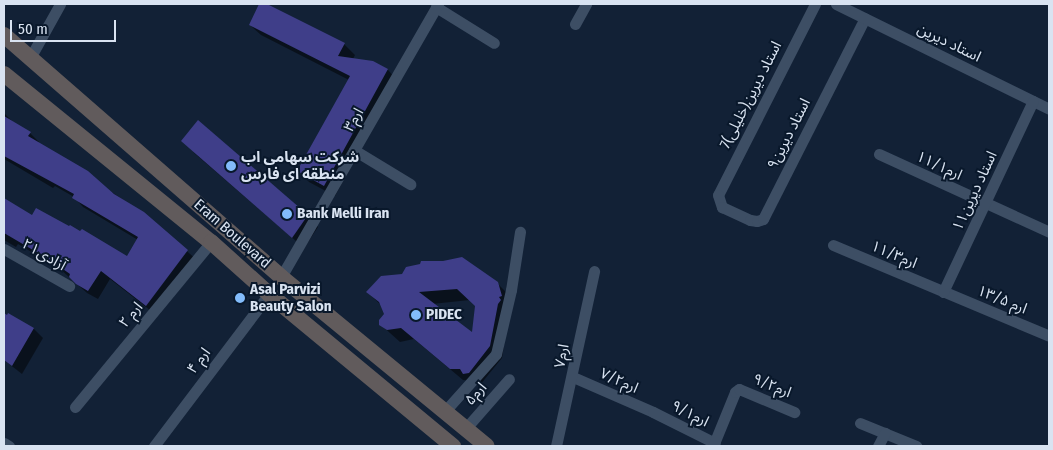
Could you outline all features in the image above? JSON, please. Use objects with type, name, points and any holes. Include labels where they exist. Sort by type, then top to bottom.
[{"type":"main road","name":"Eram Boulevard","points":[[4,35],[281,277],[487,446]]},
{"type":"main road","name":"Eram Boulevard","points":[[4,74],[211,242],[269,294],[453,446]]},
{"type":"street","points":[[30,58],[60,4]]},
{"type":"street","points":[[575,24],[586,4]]},
{"type":"street","name":"7استاد دیرین(خلیلی)","points":[[718,201],[718,195],[815,4]]},
{"type":"street","name":"استاد دیرین","points":[[836,4],[1049,109]]},
{"type":"street","points":[[437,5],[494,43]]},
{"type":"street","name":"ارم۳","points":[[281,277],[437,5]]},
{"type":"street","name":"استاد دیرین۹","points":[[718,201],[722,207],[750,220],[757,221],[763,219],[865,18]]},
{"type":"street","name":"استاد دیرین۱۱","points":[[943,292],[1033,101]]},
{"type":"street","points":[[354,150],[410,184]]},
{"type":"street","name":"۱۱/۱ارم","points":[[879,154],[1049,232]]},
{"type":"street","points":[[445,411],[496,354],[511,290],[520,232]]},
{"type":"street","name":"ارم ۲","points":[[75,407],[211,242]]},
{"type":"street","name":"۱۱/۳ارم","points":[[833,245],[943,292]]},
{"type":"street","name":"آزادی۲۱","points":[[4,249],[69,286]]},
{"type":"street","name":"ارم۷","points":[[556,446],[573,377],[594,270]]},
{"type":"street","name":"۱۳/۵ ارم","points":[[943,292],[1049,336]]},
{"type":"street","name":"ارم ۴","points":[[154,446],[269,294]]},
{"type":"street","name":"۷/۲ارم","points":[[573,377],[653,412]]},
{"type":"street","name":"ارم۵","points":[[466,428],[509,378]]},
{"type":"street","name":"۹/۲ارم","points":[[714,444],[735,392],[739,389],[794,412]]},
{"type":"street","name":"۹/۱ارم","points":[[653,412],[714,444]]},
{"type":"street","points":[[860,423],[916,446]]},
{"type":"street","points":[[878,446],[885,434]]},
{"type":"street","points":[[4,443],[9,446]]},
{"type":"building","points":[[259,4],[267,4],[345,43],[338,56],[373,61],[388,69],[324,186],[297,171],[350,76],[249,25]]},
{"type":"building","points":[[4,116],[31,132],[28,136],[88,171],[114,194],[144,212],[188,250],[146,306],[101,271],[88,291],[76,284],[69,277],[70,274],[50,260],[4,233],[4,198],[32,215],[36,208],[69,226],[80,231],[82,229],[127,256],[138,237],[72,198],[74,194],[4,156]]},
{"type":"building","name":"شرکت سهامی اب منطقه ای فارس","points":[[198,120],[308,215],[292,238],[181,141]]},
{"type":"building","name":"PIDEC","points":[[462,257],[498,282],[502,296],[499,297],[501,300],[498,304],[490,346],[469,373],[463,374],[460,369],[450,369],[401,328],[387,330],[379,325],[379,320],[384,314],[379,302],[366,292],[381,276],[402,274],[406,267],[420,264],[421,261],[443,261]],"holes":[[[457,289],[475,306],[472,332],[419,292]]]},
{"type":"building","points":[[4,313],[7,315],[8,313],[34,328],[12,366],[4,360]]},
{"type":"place","name":"شرکت سهامی اب منطقه ای فارس","points":[[231,166]]},
{"type":"place","name":"Bank Melli Iran","points":[[287,214]]},
{"type":"place","name":"Asal Parvizi Beauty Salon","points":[[240,298]]},
{"type":"place","name":"PIDEC","points":[[416,315]]}]
